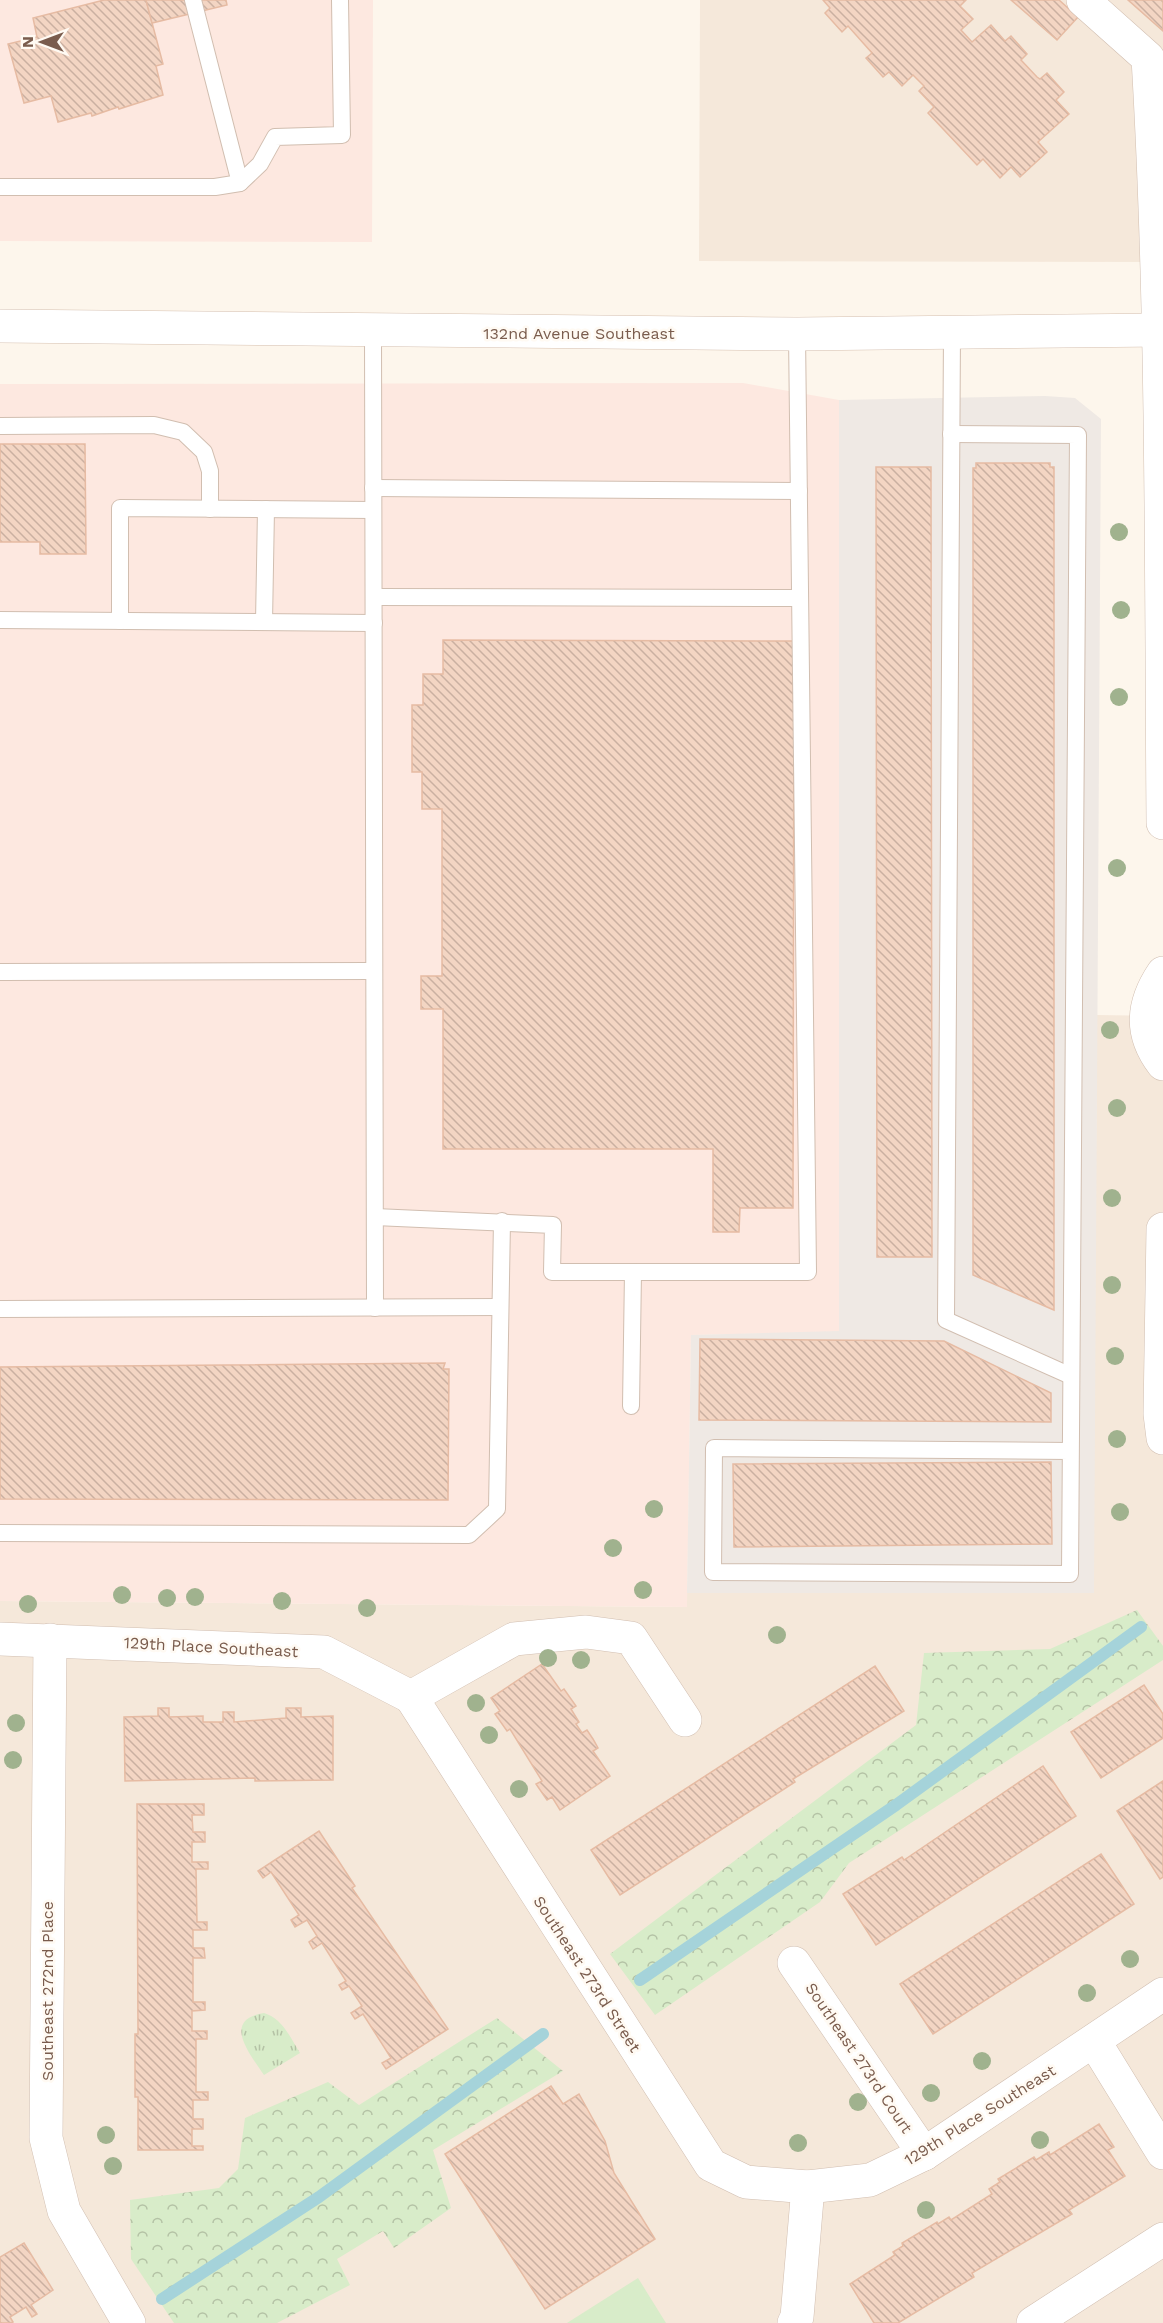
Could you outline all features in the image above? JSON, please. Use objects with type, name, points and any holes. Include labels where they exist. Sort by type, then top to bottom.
[{"type":"street","points":[[1083,0],[1148,57],[1159,167],[1163,823]]},
{"type":"street","name":"132nd Avenue Southeast","points":[[0,326],[797,334],[1160,330]]},
{"type":"street","points":[[1163,973],[1152,989],[1146,1009],[1146,1031],[1153,1051],[1163,1064]]},
{"type":"street","points":[[1163,1229],[1160,1414],[1163,1438]]},
{"type":"street","points":[[411,1697],[514,1639],[586,1632],[631,1638],[686,1720]]},
{"type":"street","name":"129th Place Southeast","points":[[0,1639],[324,1652],[411,1697]]},
{"type":"street","name":"Southeast 272nd Place","points":[[50,1640],[46,2138],[64,2211],[129,2323]]},
{"type":"street","name":"Southeast 273rd Street","points":[[411,1697],[711,2165],[746,2182],[808,2187]]},
{"type":"street","name":"Southeast 273rd Court","points":[[794,1963],[924,2154]]},
{"type":"street","name":"129th Place Southeast","points":[[808,2187],[870,2180],[924,2154],[1163,1994]]},
{"type":"street","points":[[1094,2041],[1163,2153]]},
{"type":"street","points":[[794,2323],[798,2317],[808,2187]]},
{"type":"street","points":[[1034,2323],[1163,2239]]},
{"type":"lane","points":[[193,0],[240,183]]},
{"type":"lane","points":[[0,187],[215,187],[240,183],[260,164],[275,137],[342,135],[340,0]]},
{"type":"lane","points":[[373,331],[375,1308]]},
{"type":"lane","points":[[952,332],[946,1320],[1071,1376]]},
{"type":"lane","points":[[375,1217],[553,1225],[552,1272],[808,1272],[797,334]]},
{"type":"lane","points":[[0,426],[154,425],[183,432],[204,452],[210,471],[210,509]]},
{"type":"lane","points":[[951,434],[1078,435],[1070,1574],[713,1572],[714,1448],[1070,1451]]},
{"type":"lane","points":[[373,488],[799,491]]},
{"type":"lane","points":[[120,621],[120,508],[373,510]]},
{"type":"lane","points":[[264,622],[266,509]]},
{"type":"lane","points":[[374,597],[800,598]]},
{"type":"lane","points":[[0,620],[374,623]]},
{"type":"lane","points":[[0,972],[374,971]]},
{"type":"lane","points":[[0,1533],[469,1535],[498,1509],[502,1221]]},
{"type":"lane","points":[[631,1406],[633,1272]]},
{"type":"lane","points":[[0,1309],[500,1307]]},
{"type":"shaded area","points":[[0,0],[373,0],[372,242],[0,241]]},
{"type":"shaded area","points":[[700,0],[1163,0],[1163,262],[699,261]]},
{"type":"shaded area","points":[[743,383],[839,400],[839,1332],[691,1335],[687,1607],[0,1601],[0,384]]},
{"type":"shaded area","points":[[1045,396],[1075,398],[1101,419],[1094,1593],[687,1593],[691,1335],[839,1331],[839,400]]},
{"type":"shaded area","points":[[1097,1015],[1163,1016],[1163,2323],[0,2323],[0,1601],[686,1607],[687,1593],[1093,1592]]},
{"type":"green space","points":[[1137,1610],[1163,1646],[1163,1660],[849,1863],[820,1902],[655,2015],[610,1954],[916,1725],[924,1653],[1050,1649]]},
{"type":"green space","points":[[264,2013],[281,2024],[300,2053],[264,2075],[247,2048],[241,2030],[244,2023],[251,2017]]},
{"type":"green space","points":[[497,2018],[563,2071],[433,2150],[451,2208],[394,2248],[383,2231],[337,2259],[350,2285],[277,2323],[174,2323],[131,2259],[130,2200],[219,2188],[238,2169],[245,2118],[328,2082],[359,2105]]},
{"type":"green space","points":[[638,2278],[666,2323],[567,2323]]},
{"type":"building","points":[[104,0],[146,0],[163,64],[156,66],[163,95],[92,116],[91,113],[58,122],[51,96],[24,103],[8,44],[37,37],[33,18]]},
{"type":"building","points":[[146,0],[226,0],[227,5],[152,23]]},
{"type":"building","points":[[823,0],[966,0],[960,6],[973,19],[961,30],[972,42],[991,25],[1005,41],[1011,36],[1027,54],[1021,60],[1037,77],[1040,79],[1047,73],[1064,92],[1056,100],[1069,114],[1038,142],[1047,152],[1020,177],[1011,167],[1000,178],[983,159],[977,165],[928,113],[934,107],[919,91],[924,86],[913,75],[902,86],[889,72],[883,77],[866,58],[872,53],[848,26],[842,32],[825,13],[830,8]]},
{"type":"building","points":[[1011,0],[1059,0],[1078,17],[1057,40]]},
{"type":"building","points":[[1128,0],[1163,0],[1163,31]]},
{"type":"building","points":[[0,444],[85,444],[86,554],[40,554],[40,542],[0,542]]},
{"type":"building","points":[[976,463],[1050,463],[1050,467],[1054,467],[1054,1310],[973,1275],[973,468],[976,468]]},
{"type":"building","points":[[876,467],[931,467],[932,1257],[877,1257]]},
{"type":"building","points":[[443,640],[794,641],[793,1208],[740,1208],[739,1232],[713,1232],[713,1149],[443,1149],[443,1009],[421,1009],[421,976],[442,976],[442,809],[422,809],[422,772],[412,772],[412,705],[423,705],[423,674],[443,674]]},
{"type":"building","points":[[700,1339],[944,1341],[1051,1393],[1051,1422],[699,1420]]},
{"type":"building","points":[[445,1363],[443,1369],[449,1369],[448,1500],[0,1499],[0,1367]]},
{"type":"building","points":[[1051,1462],[1052,1544],[734,1547],[733,1464]]},
{"type":"building","points":[[542,1664],[561,1691],[564,1689],[576,1706],[571,1709],[579,1722],[576,1724],[582,1733],[587,1730],[593,1739],[598,1748],[593,1751],[610,1776],[560,1810],[552,1797],[547,1800],[536,1784],[542,1781],[510,1729],[507,1731],[495,1714],[500,1711],[491,1698]]},
{"type":"building","points":[[875,1666],[904,1711],[793,1779],[795,1782],[620,1895],[591,1850]]},
{"type":"building","points":[[1144,1685],[1163,1714],[1163,1738],[1101,1778],[1071,1732]]},
{"type":"building","points":[[158,1708],[169,1708],[169,1717],[203,1716],[203,1722],[223,1722],[223,1712],[234,1712],[234,1722],[286,1718],[286,1708],[301,1708],[301,1717],[333,1716],[333,1780],[255,1781],[255,1778],[125,1781],[124,1717],[158,1716]]},
{"type":"building","points":[[1043,1766],[1076,1816],[876,1945],[843,1894],[902,1857],[904,1860]]},
{"type":"building","points":[[1163,1781],[1163,1877],[1160,1879],[1117,1811]]},
{"type":"building","points":[[137,1804],[204,1804],[204,1815],[192,1815],[193,1832],[205,1832],[205,1842],[192,1842],[192,1862],[208,1862],[208,1869],[196,1869],[197,1922],[207,1922],[207,1930],[193,1930],[193,1948],[204,1948],[205,1958],[193,1958],[193,2002],[205,2002],[205,2010],[192,2011],[192,2031],[207,2031],[207,2039],[196,2039],[196,2092],[208,2092],[208,2100],[193,2100],[193,2119],[203,2119],[203,2129],[192,2129],[192,2146],[203,2146],[203,2150],[138,2150],[138,2097],[135,2097],[135,2034],[138,2034]]},
{"type":"building","points":[[319,1831],[355,1886],[352,1888],[448,2029],[386,2069],[382,2063],[391,2058],[363,2014],[355,2019],[351,2013],[362,2006],[349,1986],[342,1990],[339,1985],[346,1981],[322,1943],[313,1949],[309,1942],[317,1936],[307,1920],[295,1927],[291,1920],[299,1915],[271,1872],[263,1878],[258,1871]]},
{"type":"building","points":[[1101,1854],[1134,1904],[933,2034],[900,1984]]},
{"type":"building","points":[[551,2086],[563,2104],[579,2094],[605,2141],[614,2173],[655,2239],[545,2309],[445,2154]]},
{"type":"building","points":[[1099,2124],[1114,2147],[1108,2150],[1125,2176],[1069,2210],[1072,2214],[972,2273],[974,2277],[898,2323],[874,2323],[850,2284],[895,2255],[893,2252],[903,2246],[902,2243],[937,2222],[938,2224],[949,2217],[951,2220],[992,2194],[989,2189],[1000,2182],[998,2179],[1034,2157],[1036,2160],[1049,2152],[1050,2155]]},
{"type":"building","points":[[24,2243],[53,2290],[31,2305],[37,2314],[32,2317],[26,2307],[10,2317],[13,2322],[0,2323],[0,2257]]},
{"type":"waterway","points":[[640,1980],[896,1805],[1141,1627]]},
{"type":"waterway","points":[[162,2299],[319,2197],[543,2034]]}]
